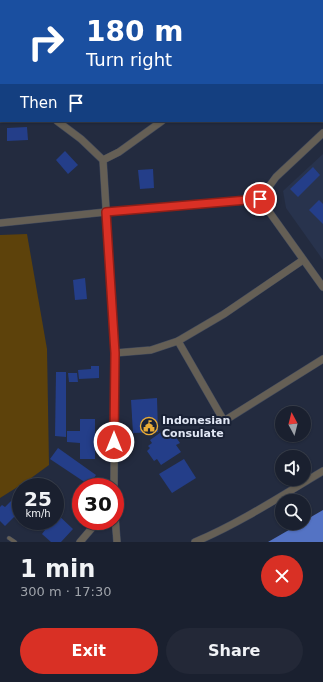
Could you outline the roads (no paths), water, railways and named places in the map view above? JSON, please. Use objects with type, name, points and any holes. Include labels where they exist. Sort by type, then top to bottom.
[{"type":"street","points":[[58,122],[81,139],[103,160],[115,353],[114,478]]},
{"type":"street","points":[[103,160],[119,152],[161,122]]},
{"type":"street","points":[[0,223],[106,212],[260,199],[276,178],[323,132]]},
{"type":"street","points":[[260,199],[323,287]]},
{"type":"street","points":[[115,353],[151,350],[178,342],[224,314],[303,260]]},
{"type":"street","points":[[178,342],[224,421],[323,359]]},
{"type":"street","points":[[195,542],[219,532],[323,471]]},
{"type":"street","points":[[80,542],[90,530]]},
{"type":"street","points":[[116,530],[117,542]]},
{"type":"lane","points":[[9,538],[14,542]]},
{"type":"water","points":[[323,510],[323,542],[268,542],[289,530],[311,530],[311,517]]},
{"type":"place","name":"Indonesian Consulate","points":[[149,426]]}]
